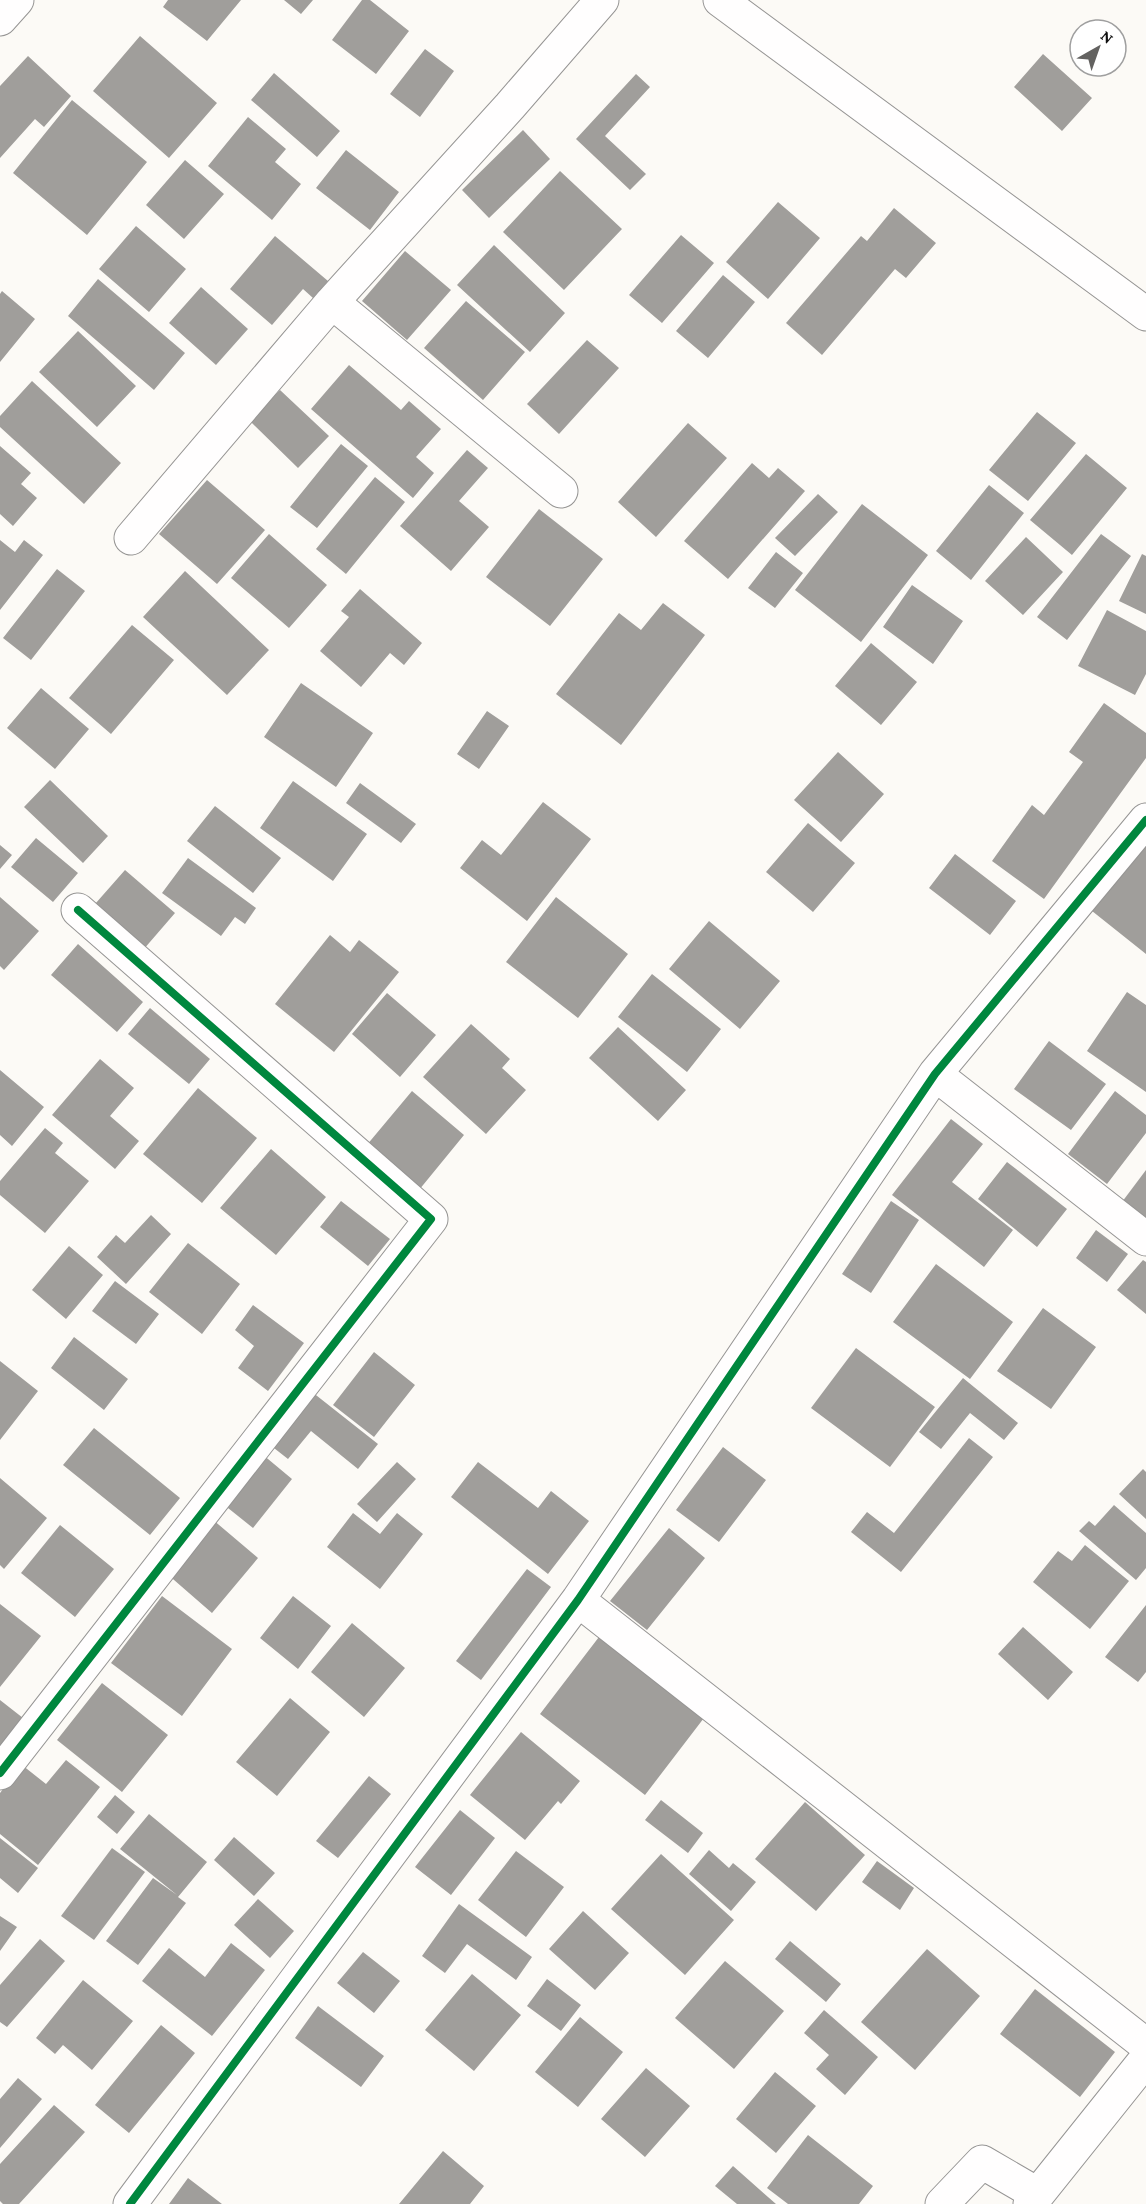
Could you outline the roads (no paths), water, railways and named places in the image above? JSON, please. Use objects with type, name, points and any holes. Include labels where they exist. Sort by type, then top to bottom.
[{"type":"street","points":[[0,20],[17,0]]},
{"type":"street","points":[[131,538],[332,302],[510,106],[602,0]]},
{"type":"street","points":[[720,0],[1146,314]]},
{"type":"street","points":[[332,302],[561,491]]},
{"type":"street","points":[[130,2204],[578,1600],[935,1074],[1146,820]]},
{"type":"street","points":[[0,1773],[431,1220],[78,910]]},
{"type":"street","points":[[935,1074],[1146,1239]]},
{"type":"street","points":[[578,1600],[1146,2045]]},
{"type":"street","points":[[942,2204],[982,2162],[1034,2199],[1146,2058]]}]
